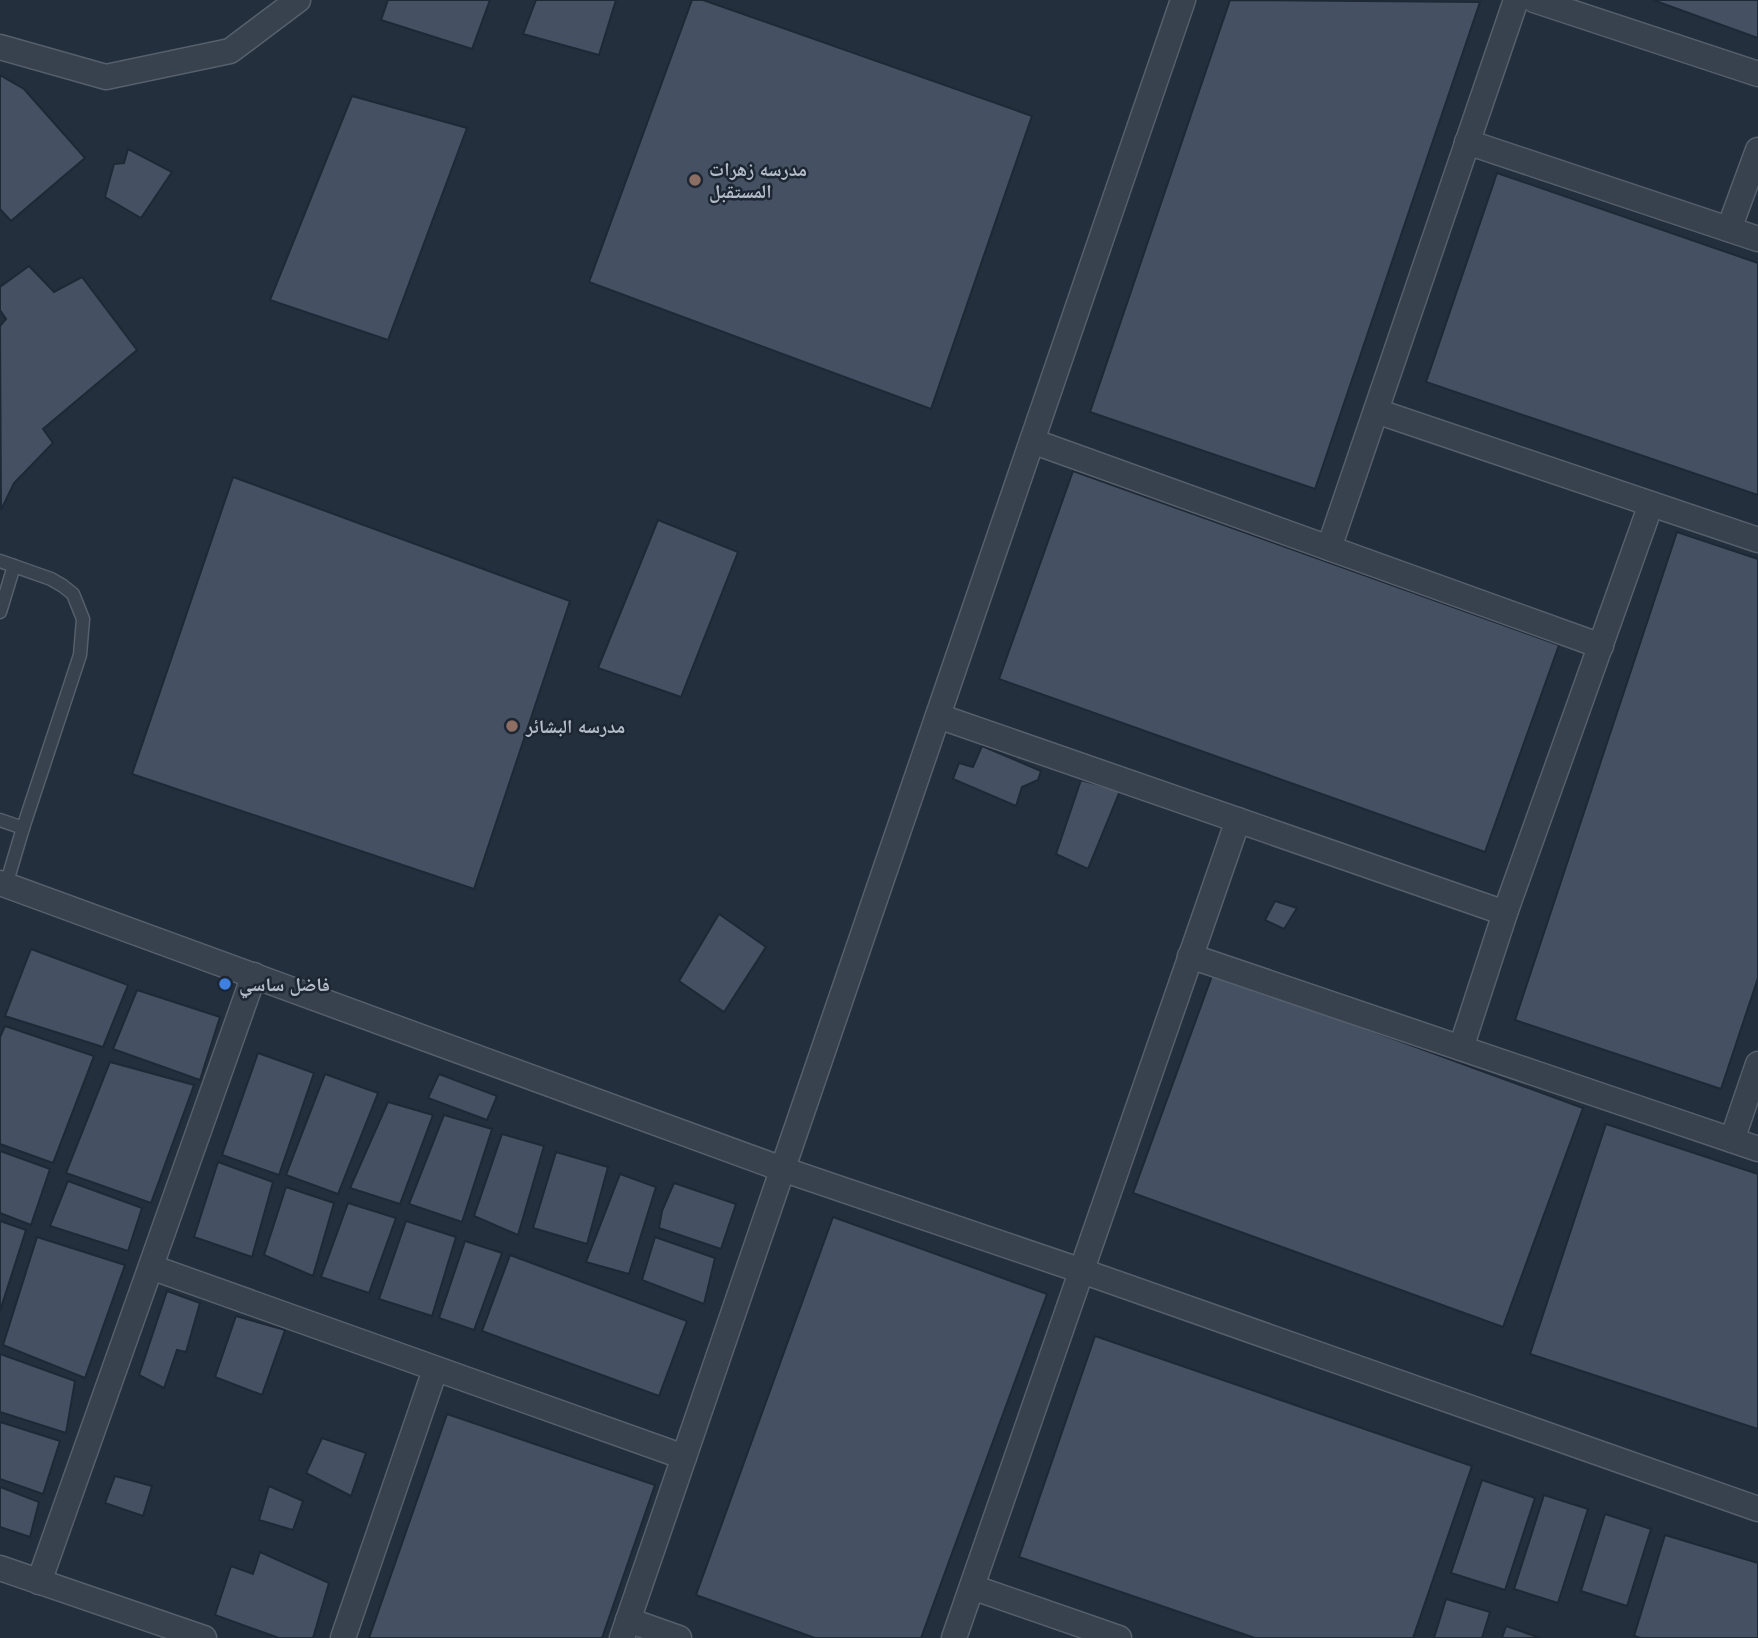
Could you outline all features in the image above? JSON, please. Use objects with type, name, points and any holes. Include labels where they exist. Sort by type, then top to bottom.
[{"type":"street","points":[[0,47],[106,78],[230,51],[298,0]]},
{"type":"street","points":[[679,1638],[625,1629],[1183,0]]},
{"type":"street","points":[[1329,548],[1516,0]]},
{"type":"street","points":[[1534,0],[1758,74]]},
{"type":"street","points":[[1467,142],[1758,239]]},
{"type":"street","points":[[1729,229],[1758,150]]},
{"type":"street","points":[[1376,411],[1758,540]]},
{"type":"street","points":[[1032,441],[1601,646]]},
{"type":"street","points":[[1461,1048],[1505,913],[1651,503]]},
{"type":"street","points":[[938,716],[1505,913]]},
{"type":"street","points":[[954,1638],[1238,820]]},
{"type":"street","points":[[2,891],[254,975],[782,1170],[1082,1271],[1758,1509]]},
{"type":"street","points":[[1190,956],[1758,1149]]},
{"type":"street","points":[[39,1582],[254,975]]},
{"type":"street","points":[[1732,1140],[1758,1064]]},
{"type":"street","points":[[150,1267],[684,1457]]},
{"type":"street","points":[[343,1638],[435,1370]]},
{"type":"street","points":[[0,1568],[204,1638]]},
{"type":"street","points":[[972,1587],[1119,1638]]},
{"type":"lane","points":[[0,561],[63,586],[73,594],[83,619],[80,655],[2,891]]},
{"type":"lane","points":[[0,612],[14,566]]},
{"type":"lane","points":[[0,821],[23,828]]},
{"type":"building","points":[[388,0],[490,0],[472,49],[381,20]]},
{"type":"building","points":[[536,0],[616,0],[599,55],[523,34]]},
{"type":"building","points":[[692,0],[703,0],[1032,116],[931,409],[589,282]]},
{"type":"building","points":[[1230,0],[1480,2],[1315,489],[1090,412]]},
{"type":"building","points":[[1653,0],[1758,0],[1758,38]]},
{"type":"building","points":[[0,75],[24,89],[85,158],[11,221],[0,209]]},
{"type":"building","points":[[352,96],[467,128],[388,340],[270,300]]},
{"type":"building","points":[[128,149],[172,172],[141,218],[105,197],[114,164],[124,163]]},
{"type":"building","points":[[1497,173],[1758,263],[1758,495],[1426,382]]},
{"type":"building","points":[[29,266],[54,292],[82,277],[137,350],[43,429],[53,443],[14,483],[1,510],[0,326],[6,319],[0,310],[0,287]]},
{"type":"building","points":[[1073,471],[1559,645],[1485,852],[999,679]]},
{"type":"building","points":[[233,477],[570,601],[474,889],[132,774]]},
{"type":"building","points":[[658,520],[738,552],[681,697],[598,668]]},
{"type":"building","points":[[1677,532],[1758,559],[1758,978],[1721,1089],[1515,1020]]},
{"type":"building","points":[[982,746],[1041,771],[1038,780],[1022,787],[1016,806],[953,779],[959,763],[973,767]]},
{"type":"building","points":[[1081,780],[1120,791],[1088,869],[1056,854]]},
{"type":"building","points":[[1275,901],[1297,908],[1284,929],[1265,920]]},
{"type":"building","points":[[719,914],[766,947],[724,1012],[679,981]]},
{"type":"building","points":[[31,949],[128,985],[103,1047],[5,1016]]},
{"type":"building","points":[[1213,973],[1583,1108],[1503,1327],[1133,1193]]},
{"type":"building","points":[[137,990],[220,1017],[200,1080],[113,1049]]},
{"type":"building","points":[[5,1026],[94,1056],[53,1163],[0,1144],[0,1037]]},
{"type":"building","points":[[258,1053],[314,1073],[279,1175],[222,1155]]},
{"type":"building","points":[[110,1062],[194,1085],[151,1203],[66,1173]]},
{"type":"building","points":[[325,1074],[378,1093],[338,1194],[286,1175]]},
{"type":"building","points":[[439,1074],[497,1096],[487,1120],[428,1098]]},
{"type":"building","points":[[388,1102],[433,1115],[400,1204],[350,1188]]},
{"type":"building","points":[[444,1115],[492,1129],[462,1222],[409,1204]]},
{"type":"building","points":[[1606,1124],[1758,1174],[1758,1429],[1530,1354]]},
{"type":"building","points":[[502,1134],[544,1146],[518,1235],[474,1216]]},
{"type":"building","points":[[0,1151],[50,1169],[31,1225],[0,1213]]},
{"type":"building","points":[[556,1152],[608,1167],[587,1244],[533,1228]]},
{"type":"building","points":[[218,1162],[273,1182],[252,1257],[194,1237]]},
{"type":"building","points":[[620,1174],[656,1187],[629,1274],[586,1262]]},
{"type":"building","points":[[68,1181],[142,1208],[128,1251],[50,1226]]},
{"type":"building","points":[[674,1183],[736,1204],[721,1249],[659,1228],[662,1211]]},
{"type":"building","points":[[286,1187],[334,1203],[313,1276],[264,1255]]},
{"type":"building","points":[[348,1203],[396,1218],[369,1293],[321,1277]]},
{"type":"building","points":[[833,1217],[1047,1294],[921,1638],[815,1638],[696,1595]]},
{"type":"building","points":[[0,1221],[26,1230],[0,1311]]},
{"type":"building","points":[[406,1221],[456,1237],[432,1316],[379,1299]]},
{"type":"building","points":[[37,1237],[125,1265],[85,1378],[3,1345]]},
{"type":"building","points":[[655,1237],[715,1258],[704,1304],[642,1280]]},
{"type":"building","points":[[465,1241],[502,1253],[474,1330],[439,1318]]},
{"type":"building","points":[[510,1255],[687,1321],[659,1396],[482,1331]]},
{"type":"building","points":[[167,1291],[200,1303],[186,1352],[177,1350],[164,1388],[139,1375]]},
{"type":"building","points":[[236,1316],[285,1330],[262,1395],[215,1377]]},
{"type":"building","points":[[1095,1336],[1472,1466],[1413,1638],[1255,1638],[1019,1557]]},
{"type":"building","points":[[0,1354],[75,1381],[66,1433],[0,1412]]},
{"type":"building","points":[[447,1414],[655,1485],[602,1638],[369,1638]]},
{"type":"building","points":[[0,1422],[60,1441],[43,1494],[0,1479]]},
{"type":"building","points":[[322,1438],[366,1453],[351,1496],[306,1473]]},
{"type":"building","points":[[115,1476],[152,1486],[143,1516],[105,1503]]},
{"type":"building","points":[[1482,1480],[1535,1498],[1505,1590],[1451,1573]]},
{"type":"building","points":[[269,1486],[303,1501],[293,1530],[259,1520]]},
{"type":"building","points":[[0,1487],[39,1502],[30,1537],[0,1527]]},
{"type":"building","points":[[1544,1495],[1588,1509],[1558,1603],[1514,1589]]},
{"type":"building","points":[[1605,1514],[1651,1529],[1627,1606],[1581,1591]]},
{"type":"building","points":[[1665,1535],[1758,1563],[1758,1638],[1634,1636]]},
{"type":"building","points":[[260,1552],[329,1583],[313,1638],[279,1638],[215,1615],[231,1566],[253,1574]]},
{"type":"building","points":[[1446,1599],[1490,1612],[1482,1638],[1434,1638]]},
{"type":"building","points":[[1506,1626],[1540,1638],[1502,1638]]},
{"type":"place","name":"مدرسه زهرات المستقبل","points":[[695,180]]},
{"type":"place","name":"مدرسه البشائر","points":[[512,726]]},
{"type":"place","name":"فاضل ساسي","points":[[225,984]]}]
